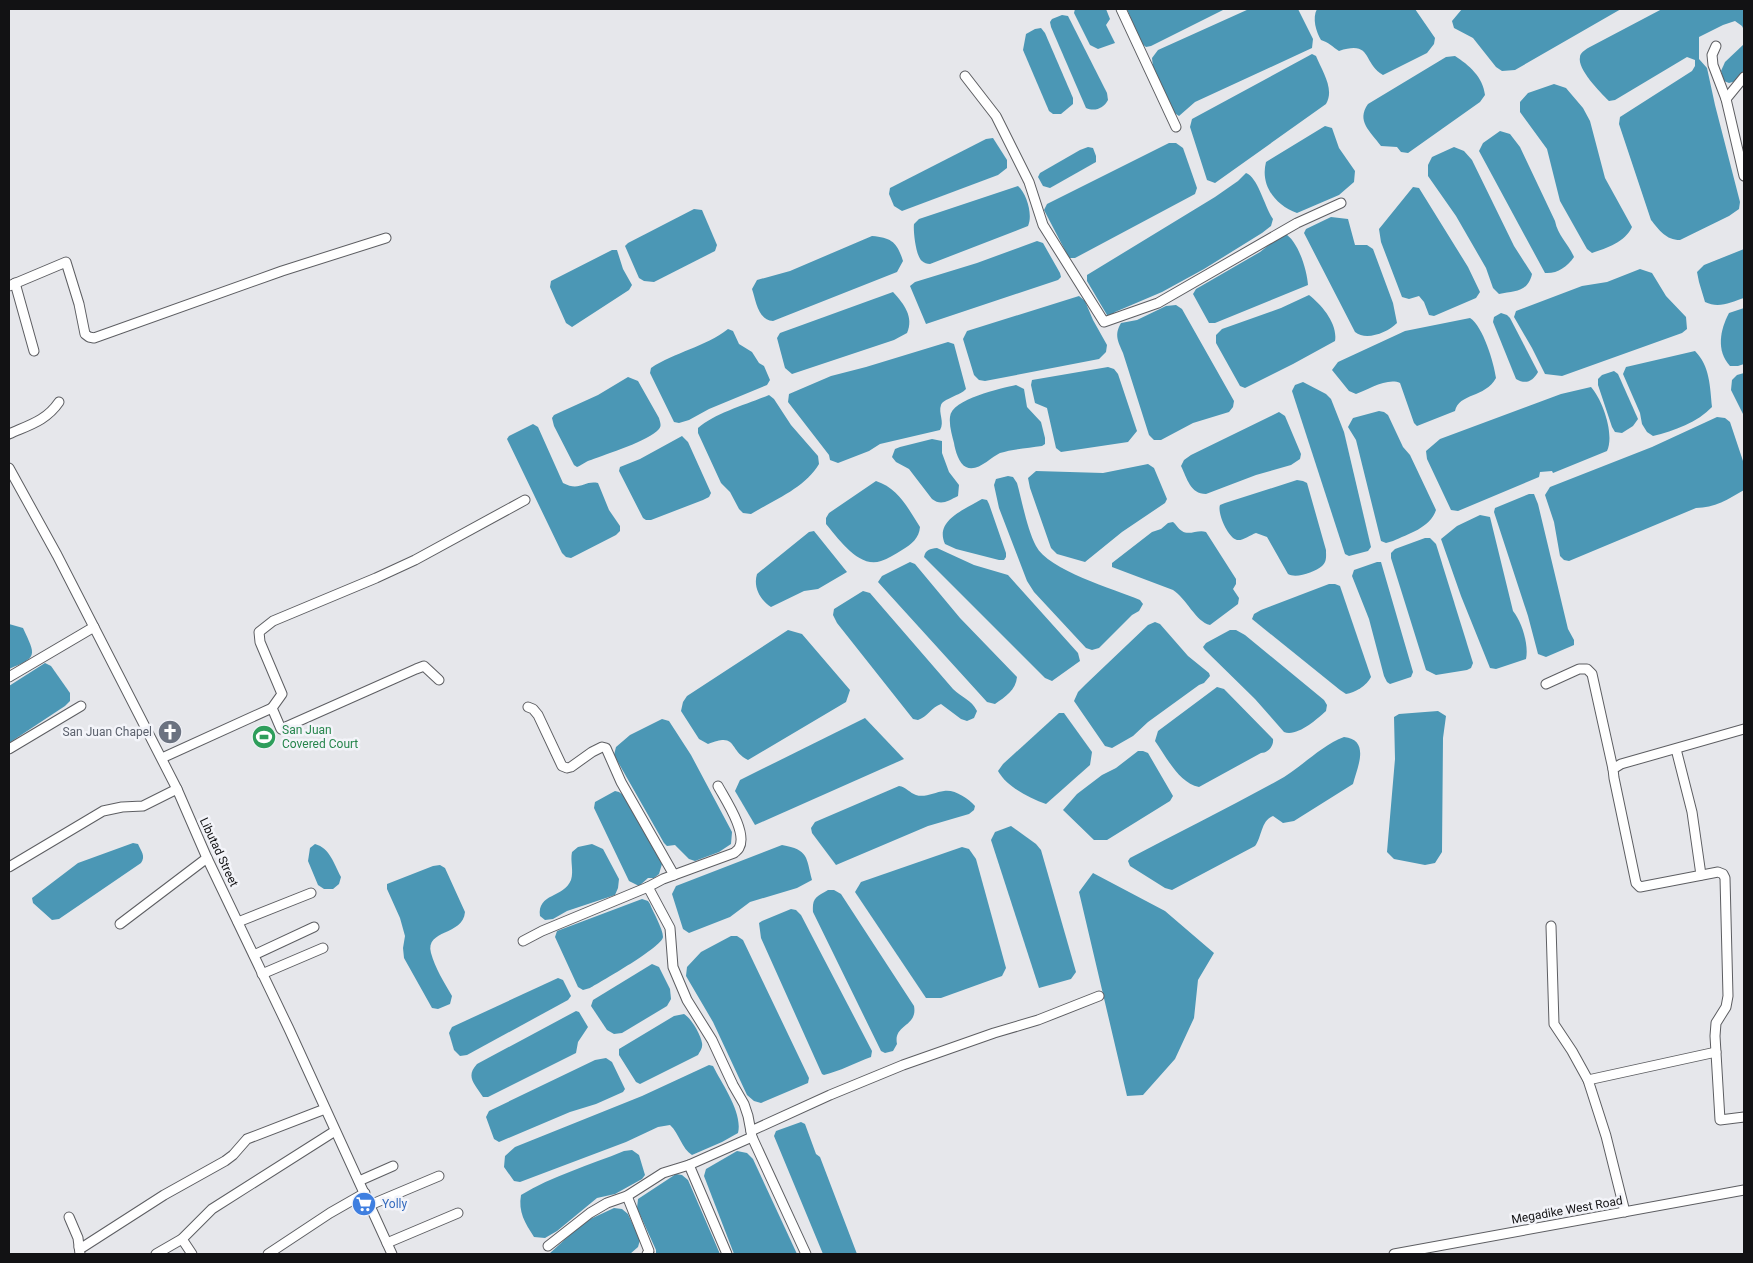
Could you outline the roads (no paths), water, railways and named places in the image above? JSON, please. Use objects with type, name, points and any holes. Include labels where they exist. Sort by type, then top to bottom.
[{"type":"street","points":[[1121,9],[1176,127]]},
{"type":"street","points":[[1716,46],[1712,55],[1713,65],[1726,99],[1744,176]]},
{"type":"street","points":[[965,76],[996,116],[1029,182],[1043,226],[1104,322],[1158,303],[1297,223],[1341,203]]},
{"type":"street","points":[[1726,99],[1744,77]]},
{"type":"street","points":[[34,350],[12,285],[66,262],[80,304],[85,334],[94,338],[290,268],[386,238]]},
{"type":"street","points":[[9,434],[52,413],[59,402]]},
{"type":"street","name":"Libutad Street","points":[[9,470],[57,554],[177,788],[207,858],[289,1029],[392,1254]]},
{"type":"street","points":[[162,758],[272,708],[282,694],[260,642],[259,632],[273,621],[416,560],[525,500]]},
{"type":"street","points":[[9,677],[94,627]]},
{"type":"street","points":[[272,708],[281,729],[416,668],[424,666],[439,680]]},
{"type":"street","points":[[1546,684],[1579,669],[1587,669],[1592,674],[1636,883],[1640,887],[1718,872],[1725,878],[1728,996],[1726,1007],[1716,1023],[1720,1120],[1744,1117]]},
{"type":"street","points":[[9,748],[81,706]]},
{"type":"street","points":[[528,707],[538,715],[562,766],[571,767],[592,752],[602,747],[606,748],[621,782],[674,875]]},
{"type":"street","points":[[1613,769],[1620,764],[1744,729]]},
{"type":"street","points":[[1676,749],[1692,812],[1701,875]]},
{"type":"street","points":[[523,941],[542,930],[674,875],[734,853],[739,848],[741,840],[740,831],[730,806],[718,786]]},
{"type":"street","points":[[9,867],[103,812],[122,807],[144,806],[177,788]]},
{"type":"street","points":[[120,924],[207,858]]},
{"type":"street","points":[[648,886],[670,928],[673,968],[688,1000],[712,1040],[744,1104],[751,1134],[806,1254]]},
{"type":"street","points":[[238,922],[311,893]]},
{"type":"street","points":[[1551,926],[1554,1024],[1588,1080],[1608,1144],[1625,1212]]},
{"type":"street","points":[[254,955],[314,927]]},
{"type":"street","points":[[262,974],[323,948]]},
{"type":"street","points":[[548,1246],[590,1212],[607,1203],[628,1196],[663,1173],[689,1165],[830,1095],[903,1065],[994,1033],[1038,1020],[1099,996]]},
{"type":"street","points":[[1588,1080],[1716,1052]]},
{"type":"street","points":[[79,1251],[83,1246],[164,1195],[225,1161],[247,1140],[260,1133],[324,1109]]},
{"type":"street","points":[[156,1254],[182,1239],[212,1209],[335,1131]]},
{"type":"street","points":[[689,1165],[727,1254]]},
{"type":"street","points":[[359,1181],[393,1166]]},
{"type":"street","points":[[370,1205],[439,1176]]},
{"type":"street","name":"Megadike West Road","points":[[1394,1254],[1744,1190]]},
{"type":"street","points":[[268,1254],[330,1213],[365,1193]]},
{"type":"street","points":[[628,1196],[649,1250],[647,1254]]},
{"type":"street","points":[[387,1243],[458,1213]]},
{"type":"street","points":[[69,1217],[78,1238],[79,1251]]},
{"type":"street","points":[[182,1239],[192,1254]]},
{"type":"water","points":[[1075,9],[1106,9],[1110,19],[1106,25],[1115,43],[1098,49],[1090,45],[1074,13]]},
{"type":"water","points":[[1127,9],[1225,9],[1146,47],[1141,43]]},
{"type":"water","points":[[1249,9],[1298,9],[1313,39],[1312,48],[1195,102],[1179,116],[1173,112],[1153,68],[1152,58],[1158,50]]},
{"type":"water","points":[[1317,9],[1415,9],[1435,38],[1434,44],[1427,53],[1383,75],[1376,70],[1366,54],[1357,48],[1339,51],[1321,40],[1315,25]]},
{"type":"water","points":[[1462,9],[1621,9],[1515,70],[1502,71],[1496,67],[1473,38],[1454,28],[1452,21]]},
{"type":"water","points":[[1662,9],[1744,9],[1744,30],[1735,21],[1699,37],[1699,59],[1707,68],[1740,202],[1739,209],[1729,216],[1680,240],[1667,236],[1651,220],[1619,124],[1620,117],[1692,71],[1695,66],[1695,60],[1687,57],[1615,100],[1609,101],[1585,74],[1580,62],[1581,54],[1588,48]]},
{"type":"water","points":[[1062,15],[1068,16],[1107,93],[1108,100],[1099,108],[1093,110],[1086,108],[1051,27],[1050,22],[1052,19]]},
{"type":"water","points":[[1041,28],[1045,33],[1073,98],[1073,104],[1061,114],[1053,114],[1049,111],[1023,50],[1026,34]]},
{"type":"water","points":[[1744,44],[1744,72],[1736,81],[1729,83],[1724,81],[1721,71],[1725,62]]},
{"type":"water","points":[[1312,54],[1316,56],[1328,86],[1329,92],[1326,104],[1215,183],[1207,180],[1190,127],[1192,119]]},
{"type":"water","points":[[1455,56],[1465,63],[1478,77],[1485,95],[1480,102],[1408,153],[1401,152],[1397,147],[1381,146],[1364,121],[1363,116],[1368,104],[1446,57]]},
{"type":"water","points":[[1554,84],[1566,88],[1583,108],[1590,121],[1605,178],[1632,227],[1625,237],[1609,247],[1592,253],[1587,249],[1560,201],[1547,149],[1520,112],[1520,102],[1528,93]]},
{"type":"water","points":[[1325,126],[1332,128],[1339,148],[1355,171],[1354,182],[1339,195],[1297,213],[1282,205],[1271,193],[1265,179],[1266,162]]},
{"type":"water","points":[[1500,131],[1510,134],[1520,147],[1558,231],[1574,257],[1565,267],[1558,271],[1545,273],[1479,151],[1483,143]]},
{"type":"water","points":[[993,138],[1007,160],[1007,168],[998,175],[902,211],[894,206],[889,194],[890,188],[986,139]]},
{"type":"water","points":[[1169,143],[1176,143],[1183,148],[1197,188],[1195,194],[1075,258],[1069,258],[1044,210],[1047,204]]},
{"type":"water","points":[[1088,147],[1093,148],[1096,162],[1050,188],[1043,186],[1038,177],[1040,173]]},
{"type":"water","points":[[1454,147],[1464,151],[1472,160],[1514,246],[1532,274],[1527,284],[1520,290],[1499,294],[1493,288],[1486,268],[1456,216],[1428,176],[1428,165],[1432,157]]},
{"type":"water","points":[[1246,173],[1254,180],[1261,193],[1273,219],[1271,226],[1204,269],[1162,292],[1115,312],[1111,316],[1107,315],[1087,281],[1087,275],[1215,197]]},
{"type":"water","points":[[1018,186],[1024,194],[1028,205],[1030,216],[1028,226],[930,264],[920,259],[915,244],[914,227],[914,224],[919,219]]},
{"type":"water","points":[[1413,187],[1419,188],[1468,267],[1480,292],[1476,298],[1434,316],[1429,315],[1424,302],[1419,296],[1409,299],[1402,297],[1381,242],[1379,229]]},
{"type":"water","points":[[694,209],[702,210],[717,245],[715,251],[654,282],[644,281],[639,278],[625,246]]},
{"type":"water","points":[[1331,217],[1348,219],[1355,245],[1367,245],[1373,249],[1393,303],[1397,323],[1382,333],[1365,336],[1355,332],[1304,233],[1306,229]]},
{"type":"water","points":[[1284,233],[1294,242],[1304,264],[1308,285],[1215,323],[1209,323],[1193,294],[1196,289],[1260,252]]},
{"type":"water","points":[[872,236],[884,238],[896,245],[903,261],[897,272],[773,321],[768,320],[761,314],[752,289],[757,280],[790,271]]},
{"type":"water","points":[[1037,241],[1043,243],[1060,273],[1061,277],[1058,280],[926,324],[910,286],[915,282],[977,263]]},
{"type":"water","points":[[1744,249],[1744,298],[1720,305],[1705,302],[1697,272],[1704,265]]},
{"type":"water","points":[[612,250],[617,250],[623,269],[632,285],[629,290],[572,327],[566,323],[550,287],[551,281]]},
{"type":"water","points":[[1640,269],[1652,273],[1666,296],[1686,317],[1687,329],[1682,333],[1562,376],[1545,374],[1514,317],[1516,311],[1582,286],[1607,282]]},
{"type":"water","points":[[893,292],[901,301],[909,316],[907,333],[894,340],[792,374],[785,368],[777,338],[780,333]]},
{"type":"water","points":[[1309,295],[1319,304],[1332,322],[1335,341],[1245,388],[1240,386],[1216,343],[1216,335],[1222,329],[1281,308]]},
{"type":"water","points":[[1079,296],[1085,301],[1107,345],[1106,352],[1099,359],[985,381],[979,380],[974,375],[963,339],[967,331]]},
{"type":"water","points":[[1176,305],[1182,309],[1234,401],[1233,407],[1229,412],[1193,423],[1161,440],[1154,440],[1149,435],[1117,335],[1121,323],[1137,320],[1166,306]]},
{"type":"water","points":[[1744,308],[1744,364],[1730,366],[1721,347],[1723,326],[1729,313]]},
{"type":"water","points":[[1501,313],[1510,318],[1538,372],[1529,381],[1523,382],[1516,379],[1493,322],[1494,317]]},
{"type":"water","points":[[1470,318],[1475,322],[1483,337],[1493,363],[1496,378],[1486,389],[1457,405],[1455,411],[1417,426],[1414,423],[1400,383],[1384,383],[1356,394],[1349,391],[1332,370],[1338,362],[1405,331]]},
{"type":"water","points":[[728,329],[733,331],[739,344],[752,352],[759,363],[764,366],[770,380],[767,385],[709,409],[689,420],[679,423],[674,422],[650,373],[651,368],[660,362],[710,340]]},
{"type":"water","points":[[948,342],[954,344],[966,389],[942,403],[940,411],[942,424],[940,430],[880,444],[869,451],[838,463],[830,460],[829,455],[788,402],[789,394],[831,376]]},
{"type":"water","points":[[1695,351],[1704,363],[1710,384],[1712,407],[1700,417],[1685,425],[1653,436],[1647,432],[1642,424],[1640,413],[1623,374],[1626,367]]},
{"type":"water","points":[[1108,367],[1114,369],[1118,374],[1137,431],[1128,442],[1061,452],[1056,448],[1047,408],[1035,403],[1031,385],[1032,380]]},
{"type":"water","points":[[1614,371],[1618,374],[1638,419],[1633,426],[1622,433],[1615,432],[1612,427],[1598,385],[1598,379],[1602,375]]},
{"type":"water","points":[[1744,373],[1744,416],[1731,390],[1732,380],[1737,375]]},
{"type":"water","points":[[628,377],[638,381],[659,418],[660,428],[646,438],[577,467],[574,465],[554,426],[552,418],[554,415],[598,395]]},
{"type":"water","points":[[1303,382],[1326,394],[1331,399],[1344,432],[1371,547],[1368,551],[1349,556],[1345,554],[1292,391],[1295,385]]},
{"type":"water","points":[[1016,385],[1024,389],[1027,407],[1041,422],[1045,444],[1000,453],[975,468],[966,467],[959,460],[955,449],[950,423],[953,411],[959,405],[978,395]]},
{"type":"water","points":[[1591,387],[1606,417],[1609,436],[1607,451],[1553,473],[1552,471],[1540,472],[1539,477],[1458,511],[1451,510],[1427,459],[1426,451],[1440,439],[1561,394]]},
{"type":"water","points":[[769,395],[774,399],[791,425],[818,456],[819,464],[806,480],[788,493],[751,514],[743,513],[730,492],[721,483],[698,433],[698,428],[722,413]]},
{"type":"water","points":[[1379,411],[1388,415],[1403,447],[1410,455],[1436,510],[1424,526],[1386,543],[1381,541],[1356,440],[1348,427],[1353,418]]},
{"type":"water","points":[[1279,412],[1285,416],[1301,454],[1300,459],[1291,465],[1256,475],[1206,494],[1193,488],[1181,466],[1184,460]]},
{"type":"water","points":[[1717,417],[1725,418],[1730,422],[1744,464],[1744,490],[1721,502],[1703,508],[1696,508],[1569,561],[1564,560],[1560,556],[1554,522],[1545,495],[1550,487],[1652,447]]},
{"type":"water","points":[[533,424],[538,427],[563,483],[578,486],[598,483],[609,510],[620,526],[620,531],[616,535],[571,558],[566,557],[562,553],[507,439],[509,436]]},
{"type":"water","points":[[682,436],[688,442],[711,493],[709,497],[703,500],[651,520],[646,520],[643,518],[619,471],[620,467],[640,459]]},
{"type":"water","points":[[932,439],[942,441],[942,453],[949,472],[959,485],[958,496],[945,502],[938,502],[932,499],[909,469],[896,462],[892,457],[895,449]]},
{"type":"water","points":[[1148,464],[1154,468],[1167,499],[1165,503],[1122,532],[1085,562],[1057,554],[1051,548],[1028,478],[1036,471],[1103,473]]},
{"type":"water","points":[[1008,476],[1013,477],[1017,483],[1030,532],[1036,546],[1043,555],[1067,571],[1140,600],[1143,604],[1139,611],[1132,615],[1099,648],[1092,650],[1086,648],[1034,592],[1027,581],[999,508],[994,485],[996,479]]},
{"type":"water","points":[[1297,480],[1307,483],[1326,550],[1326,557],[1325,563],[1319,568],[1296,576],[1288,574],[1267,537],[1256,533],[1242,540],[1237,540],[1230,535],[1220,514],[1220,505]]},
{"type":"water","points":[[876,481],[884,484],[896,494],[907,506],[920,527],[917,538],[909,545],[886,559],[873,562],[865,561],[850,551],[826,524],[826,518],[829,513]]},
{"type":"water","points":[[1529,494],[1534,494],[1538,504],[1568,629],[1574,640],[1574,645],[1546,657],[1538,654],[1528,616],[1494,512],[1495,508]]},
{"type":"water","points":[[982,499],[987,500],[989,504],[1006,553],[1004,560],[956,549],[945,544],[944,528],[948,522],[960,511]]},
{"type":"water","points":[[1480,515],[1490,517],[1513,611],[1522,627],[1526,641],[1526,659],[1496,669],[1490,668],[1461,596],[1441,539],[1457,526]]},
{"type":"water","points":[[1173,522],[1179,529],[1185,532],[1206,532],[1236,579],[1233,589],[1239,598],[1238,604],[1210,625],[1200,619],[1173,590],[1112,567],[1112,563],[1152,532]]},
{"type":"water","points":[[814,531],[847,572],[818,589],[804,591],[771,607],[758,593],[756,584],[757,574],[809,532]]},
{"type":"water","points":[[1430,538],[1436,544],[1473,663],[1471,668],[1467,670],[1436,675],[1426,670],[1391,558],[1391,553],[1395,549]]},
{"type":"water","points":[[937,548],[974,565],[1008,575],[1078,653],[1080,661],[1052,681],[1045,678],[924,557],[926,552]]},
{"type":"water","points":[[910,562],[915,564],[960,618],[1017,677],[1015,686],[995,704],[987,702],[878,582],[882,576]]},
{"type":"water","points":[[1381,562],[1413,672],[1411,677],[1390,684],[1384,676],[1369,619],[1352,576],[1354,570]]},
{"type":"water","points":[[1329,584],[1340,586],[1371,677],[1360,688],[1346,694],[1252,619],[1254,614],[1261,610]]},
{"type":"water","points":[[863,591],[870,593],[953,689],[972,704],[977,711],[974,718],[967,721],[961,719],[941,704],[921,719],[913,719],[837,623],[833,615],[834,609]]},
{"type":"water","points":[[1155,622],[1160,624],[1188,656],[1209,673],[1210,676],[1204,683],[1148,722],[1133,736],[1112,748],[1105,746],[1074,701],[1078,692],[1086,684],[1148,625]]},
{"type":"water","points":[[9,624],[23,628],[32,654],[30,658],[9,669]]},
{"type":"water","points":[[788,630],[802,634],[850,690],[846,702],[748,760],[729,741],[724,740],[708,744],[699,739],[681,711],[687,696]]},
{"type":"water","points":[[1230,630],[1236,630],[1245,635],[1324,700],[1327,705],[1326,711],[1300,730],[1289,733],[1284,732],[1255,699],[1203,647],[1206,643]]},
{"type":"water","points":[[45,663],[51,666],[70,693],[70,701],[9,743],[9,686]]},
{"type":"water","points":[[1217,687],[1224,689],[1273,739],[1273,742],[1266,752],[1199,787],[1185,781],[1179,775],[1155,741],[1158,731]]},
{"type":"water","points":[[1438,711],[1446,716],[1443,738],[1442,852],[1435,863],[1425,865],[1394,859],[1387,852],[1395,759],[1394,717],[1399,714]]},
{"type":"water","points":[[1059,713],[1064,713],[1092,752],[1090,765],[1046,804],[1019,791],[1007,782],[998,771],[1003,764]]},
{"type":"water","points":[[865,718],[904,759],[755,825],[735,791],[740,780]]},
{"type":"water","points":[[662,719],[669,721],[691,755],[732,832],[731,844],[719,852],[695,861],[689,859],[675,845],[667,846],[664,843],[614,755],[616,747],[630,735]]},
{"type":"water","points":[[1344,737],[1352,739],[1360,749],[1359,763],[1353,784],[1294,821],[1283,823],[1273,816],[1269,818],[1255,846],[1172,890],[1165,888],[1130,866],[1128,861],[1130,858],[1277,781],[1327,746]]},
{"type":"water","points":[[1138,751],[1148,753],[1173,796],[1170,801],[1107,840],[1094,840],[1063,810],[1077,794]]},
{"type":"water","points":[[899,786],[919,796],[952,791],[969,800],[975,806],[974,810],[969,814],[928,826],[836,865],[812,833],[811,828],[815,822]]},
{"type":"water","points":[[615,791],[623,795],[662,864],[659,874],[654,878],[648,878],[639,886],[629,881],[594,808],[595,802]]},
{"type":"water","points":[[1011,826],[1036,844],[1041,850],[1076,972],[1071,979],[1039,988],[991,840],[995,832]]},
{"type":"water","points":[[133,843],[138,844],[142,854],[141,863],[59,919],[52,920],[33,903],[32,898],[78,863]]},
{"type":"water","points":[[315,844],[328,853],[341,877],[339,884],[333,889],[324,889],[318,885],[308,861],[310,848]]},
{"type":"water","points":[[592,844],[603,849],[619,879],[615,895],[567,911],[553,919],[545,920],[540,916],[540,909],[543,903],[568,886],[571,880],[572,852],[578,847]]},
{"type":"water","points":[[782,845],[802,852],[807,860],[812,880],[797,888],[750,902],[730,917],[689,933],[683,929],[672,894],[676,886]]},
{"type":"water","points":[[962,847],[969,849],[976,859],[1006,968],[1002,976],[941,998],[926,998],[855,892],[861,882]]},
{"type":"water","points":[[440,865],[445,868],[465,912],[463,920],[458,925],[439,936],[431,945],[431,953],[435,964],[452,996],[450,1004],[438,1009],[432,1008],[404,958],[405,936],[400,918],[387,889],[387,884]]},
{"type":"water","points":[[1093,873],[1165,911],[1214,953],[1198,980],[1194,1018],[1175,1059],[1143,1095],[1127,1096],[1079,892]]},
{"type":"water","points":[[828,890],[834,890],[841,894],[914,1006],[912,1018],[899,1033],[897,1044],[893,1051],[885,1053],[881,1051],[813,912],[813,904],[816,898]]},
{"type":"water","points":[[642,899],[648,901],[660,925],[663,937],[660,942],[631,964],[590,988],[583,990],[578,987],[555,937],[557,931]]},
{"type":"water","points":[[791,909],[796,910],[801,915],[872,1051],[871,1057],[824,1075],[761,938],[759,923]]},
{"type":"water","points":[[731,936],[737,936],[743,940],[809,1078],[808,1083],[761,1103],[754,1101],[747,1095],[713,1022],[686,976],[687,967],[701,952]]},
{"type":"water","points":[[652,964],[659,967],[670,989],[671,999],[667,1006],[622,1033],[614,1034],[607,1030],[591,1006],[593,1000]]},
{"type":"water","points":[[558,978],[563,980],[571,996],[568,1000],[467,1055],[460,1056],[454,1050],[449,1033],[452,1027]]},
{"type":"water","points":[[576,1011],[579,1012],[588,1027],[578,1042],[576,1053],[488,1097],[483,1097],[472,1080],[473,1069],[477,1064]]},
{"type":"water","points":[[684,1014],[698,1031],[702,1046],[698,1055],[640,1084],[636,1082],[619,1055],[619,1049],[674,1016]]},
{"type":"water","points":[[606,1058],[612,1062],[625,1089],[623,1092],[499,1142],[494,1139],[486,1117],[489,1111],[595,1060]]},
{"type":"water","points":[[709,1065],[713,1066],[735,1108],[739,1125],[738,1133],[722,1142],[692,1155],[670,1125],[658,1127],[626,1142],[520,1182],[514,1181],[504,1167],[505,1156],[515,1147],[642,1096]]},
{"type":"water","points":[[801,1122],[805,1124],[816,1154],[820,1157],[857,1254],[823,1254],[774,1136],[776,1131]]},
{"type":"water","points":[[632,1150],[639,1155],[645,1175],[642,1179],[615,1194],[597,1198],[557,1231],[545,1238],[534,1237],[521,1212],[521,1195],[558,1176],[624,1151]]},
{"type":"water","points":[[737,1151],[747,1153],[753,1159],[797,1254],[734,1254],[704,1176],[706,1169]]},
{"type":"water","points":[[676,1174],[682,1175],[688,1180],[720,1254],[656,1254],[656,1250],[637,1208],[638,1199]]},
{"type":"water","points":[[614,1208],[622,1209],[628,1214],[640,1240],[638,1247],[630,1254],[549,1254],[584,1222]]},
{"type":"place","name":"San Juan Chapel","points":[[170,732]]},
{"type":"place","name":"San Juan Covered Court","points":[[264,737]]},
{"type":"place","name":"Yolly","points":[[364,1204]]}]
